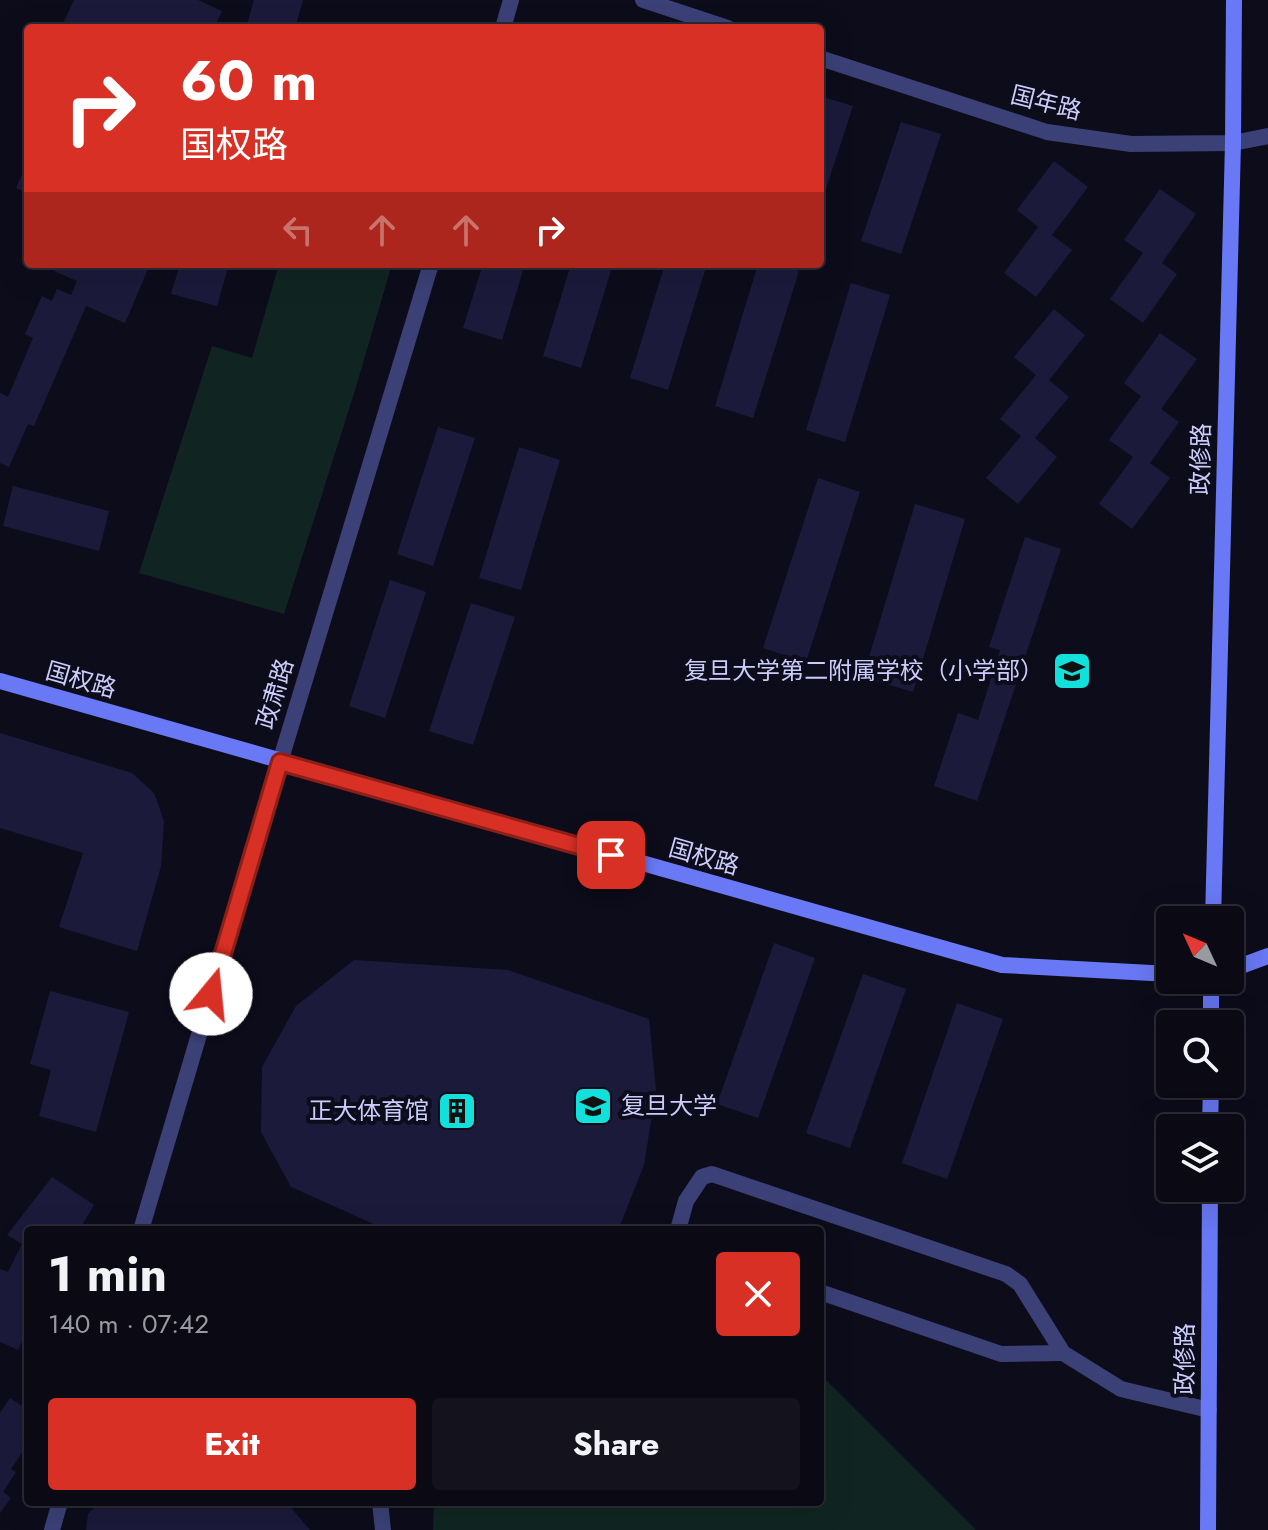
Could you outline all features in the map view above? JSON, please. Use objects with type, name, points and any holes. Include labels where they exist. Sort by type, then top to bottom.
[{"type":"street","points":[[504,24],[511,0]]},
{"type":"street","points":[[643,0],[716,24]]},
{"type":"street","name":"政修路","points":[[1213,906],[1234,0]]},
{"type":"street","name":"国年路","points":[[824,59],[1047,132],[1131,144],[1233,143],[1268,136]]},
{"type":"street","name":"政肃路","points":[[142,1226],[430,268]]},
{"type":"street","name":"国权路","points":[[0,681],[1002,965],[1156,973]]},
{"type":"street","points":[[1244,965],[1268,956]]},
{"type":"street","points":[[679,1226],[686,1201],[702,1177],[712,1174],[1006,1274],[1020,1284],[1063,1353],[1121,1389],[1209,1410]]},
{"type":"street","name":"政修路","points":[[1208,1530],[1210,1202]]},
{"type":"street","points":[[824,1293],[1001,1354],[1063,1353]]},
{"type":"street","points":[[52,1530],[59,1506]]},
{"type":"street","points":[[380,1506],[383,1530]]},
{"type":"green space","points":[[278,268],[391,268],[284,614],[139,573],[212,346],[252,358]]},
{"type":"green space","points":[[824,1378],[976,1530],[433,1530],[434,1506],[824,1506]]},
{"type":"building","points":[[74,0],[198,0],[222,11],[216,24],[63,24]]},
{"type":"building","points":[[254,0],[303,0],[296,24],[247,24]]},
{"type":"building","points":[[824,97],[853,106],[824,195]]},
{"type":"building","points":[[901,122],[941,134],[901,254],[861,241]]},
{"type":"building","points":[[1054,161],[1088,187],[1052,235],[1072,250],[1036,297],[1004,273],[1038,227],[1017,210]]},
{"type":"building","points":[[24,170],[24,191],[16,188]]},
{"type":"building","points":[[1160,189],[1196,214],[1162,263],[1177,274],[1143,323],[1110,299],[1143,253],[1124,240]]},
{"type":"building","points":[[55,268],[148,269],[125,323],[86,306],[34,426],[28,424],[9,467],[0,463],[0,393],[8,397],[33,338],[25,334],[42,296],[52,301],[57,289],[71,295],[77,281],[54,271]]},
{"type":"building","points":[[179,268],[228,268],[217,306],[171,294]]},
{"type":"building","points":[[482,268],[524,268],[502,340],[463,328]]},
{"type":"building","points":[[570,268],[612,268],[581,368],[543,356]]},
{"type":"building","points":[[664,268],[706,268],[668,390],[630,378]]},
{"type":"building","points":[[757,268],[799,271],[753,418],[715,406]]},
{"type":"building","points":[[851,283],[890,295],[845,442],[806,430]]},
{"type":"building","points":[[1054,309],[1085,335],[1049,380],[1069,397],[1035,438],[1057,457],[1018,504],[986,478],[1021,436],[1000,419],[1036,375],[1014,357]]},
{"type":"building","points":[[1160,333],[1197,359],[1161,409],[1179,422],[1150,463],[1170,478],[1132,529],[1099,504],[1133,457],[1109,440],[1141,396],[1124,383]]},
{"type":"building","points":[[438,427],[475,438],[433,566],[397,554]]},
{"type":"building","points":[[519,447],[560,460],[521,590],[479,578]]},
{"type":"building","points":[[818,478],[860,492],[806,662],[763,648]]},
{"type":"building","points":[[13,486],[109,511],[99,551],[3,526]]},
{"type":"building","points":[[915,504],[965,519],[913,692],[863,677]]},
{"type":"building","points":[[1025,537],[1061,549],[977,801],[934,786],[958,713],[978,720],[1000,650],[989,647]]},
{"type":"building","points":[[390,580],[426,592],[385,718],[349,706]]},
{"type":"building","points":[[471,603],[515,617],[473,745],[429,731]]},
{"type":"building","points":[[0,733],[132,773],[154,793],[164,821],[161,866],[137,951],[59,927],[83,853],[0,828]]},
{"type":"building","points":[[774,943],[815,958],[758,1118],[717,1104]]},
{"type":"building","name":"正大体育馆","points":[[354,960],[508,970],[649,1019],[656,1090],[644,1165],[621,1223],[618,1226],[378,1226],[291,1187],[261,1132],[262,1067],[296,1006]]},
{"type":"building","points":[[863,974],[906,989],[850,1148],[806,1133]]},
{"type":"building","points":[[50,991],[129,1012],[96,1132],[39,1116],[51,1070],[30,1064]]},
{"type":"building","points":[[957,1003],[1003,1019],[947,1179],[902,1163]]},
{"type":"building","points":[[52,1177],[94,1205],[81,1226],[24,1226],[24,1337],[18,1350],[0,1342],[0,1269],[8,1272],[22,1244],[7,1235]]},
{"type":"building","points":[[10,1398],[24,1407],[24,1434],[21,1438],[24,1450],[11,1469],[16,1472],[3,1492],[11,1498],[0,1513],[0,1413]]},
{"type":"building","points":[[96,1506],[289,1506],[310,1530],[86,1530],[88,1514]]},
{"type":"place","name":"复旦大学第二附属学校（小学部）","points":[[1072,671]]},
{"type":"place","name":"复旦大学","points":[[593,1106]]},
{"type":"place","name":"正大体育馆","points":[[457,1111]]},
{"type":"route","points":[[211,994],[280,762],[611,855]]}]
